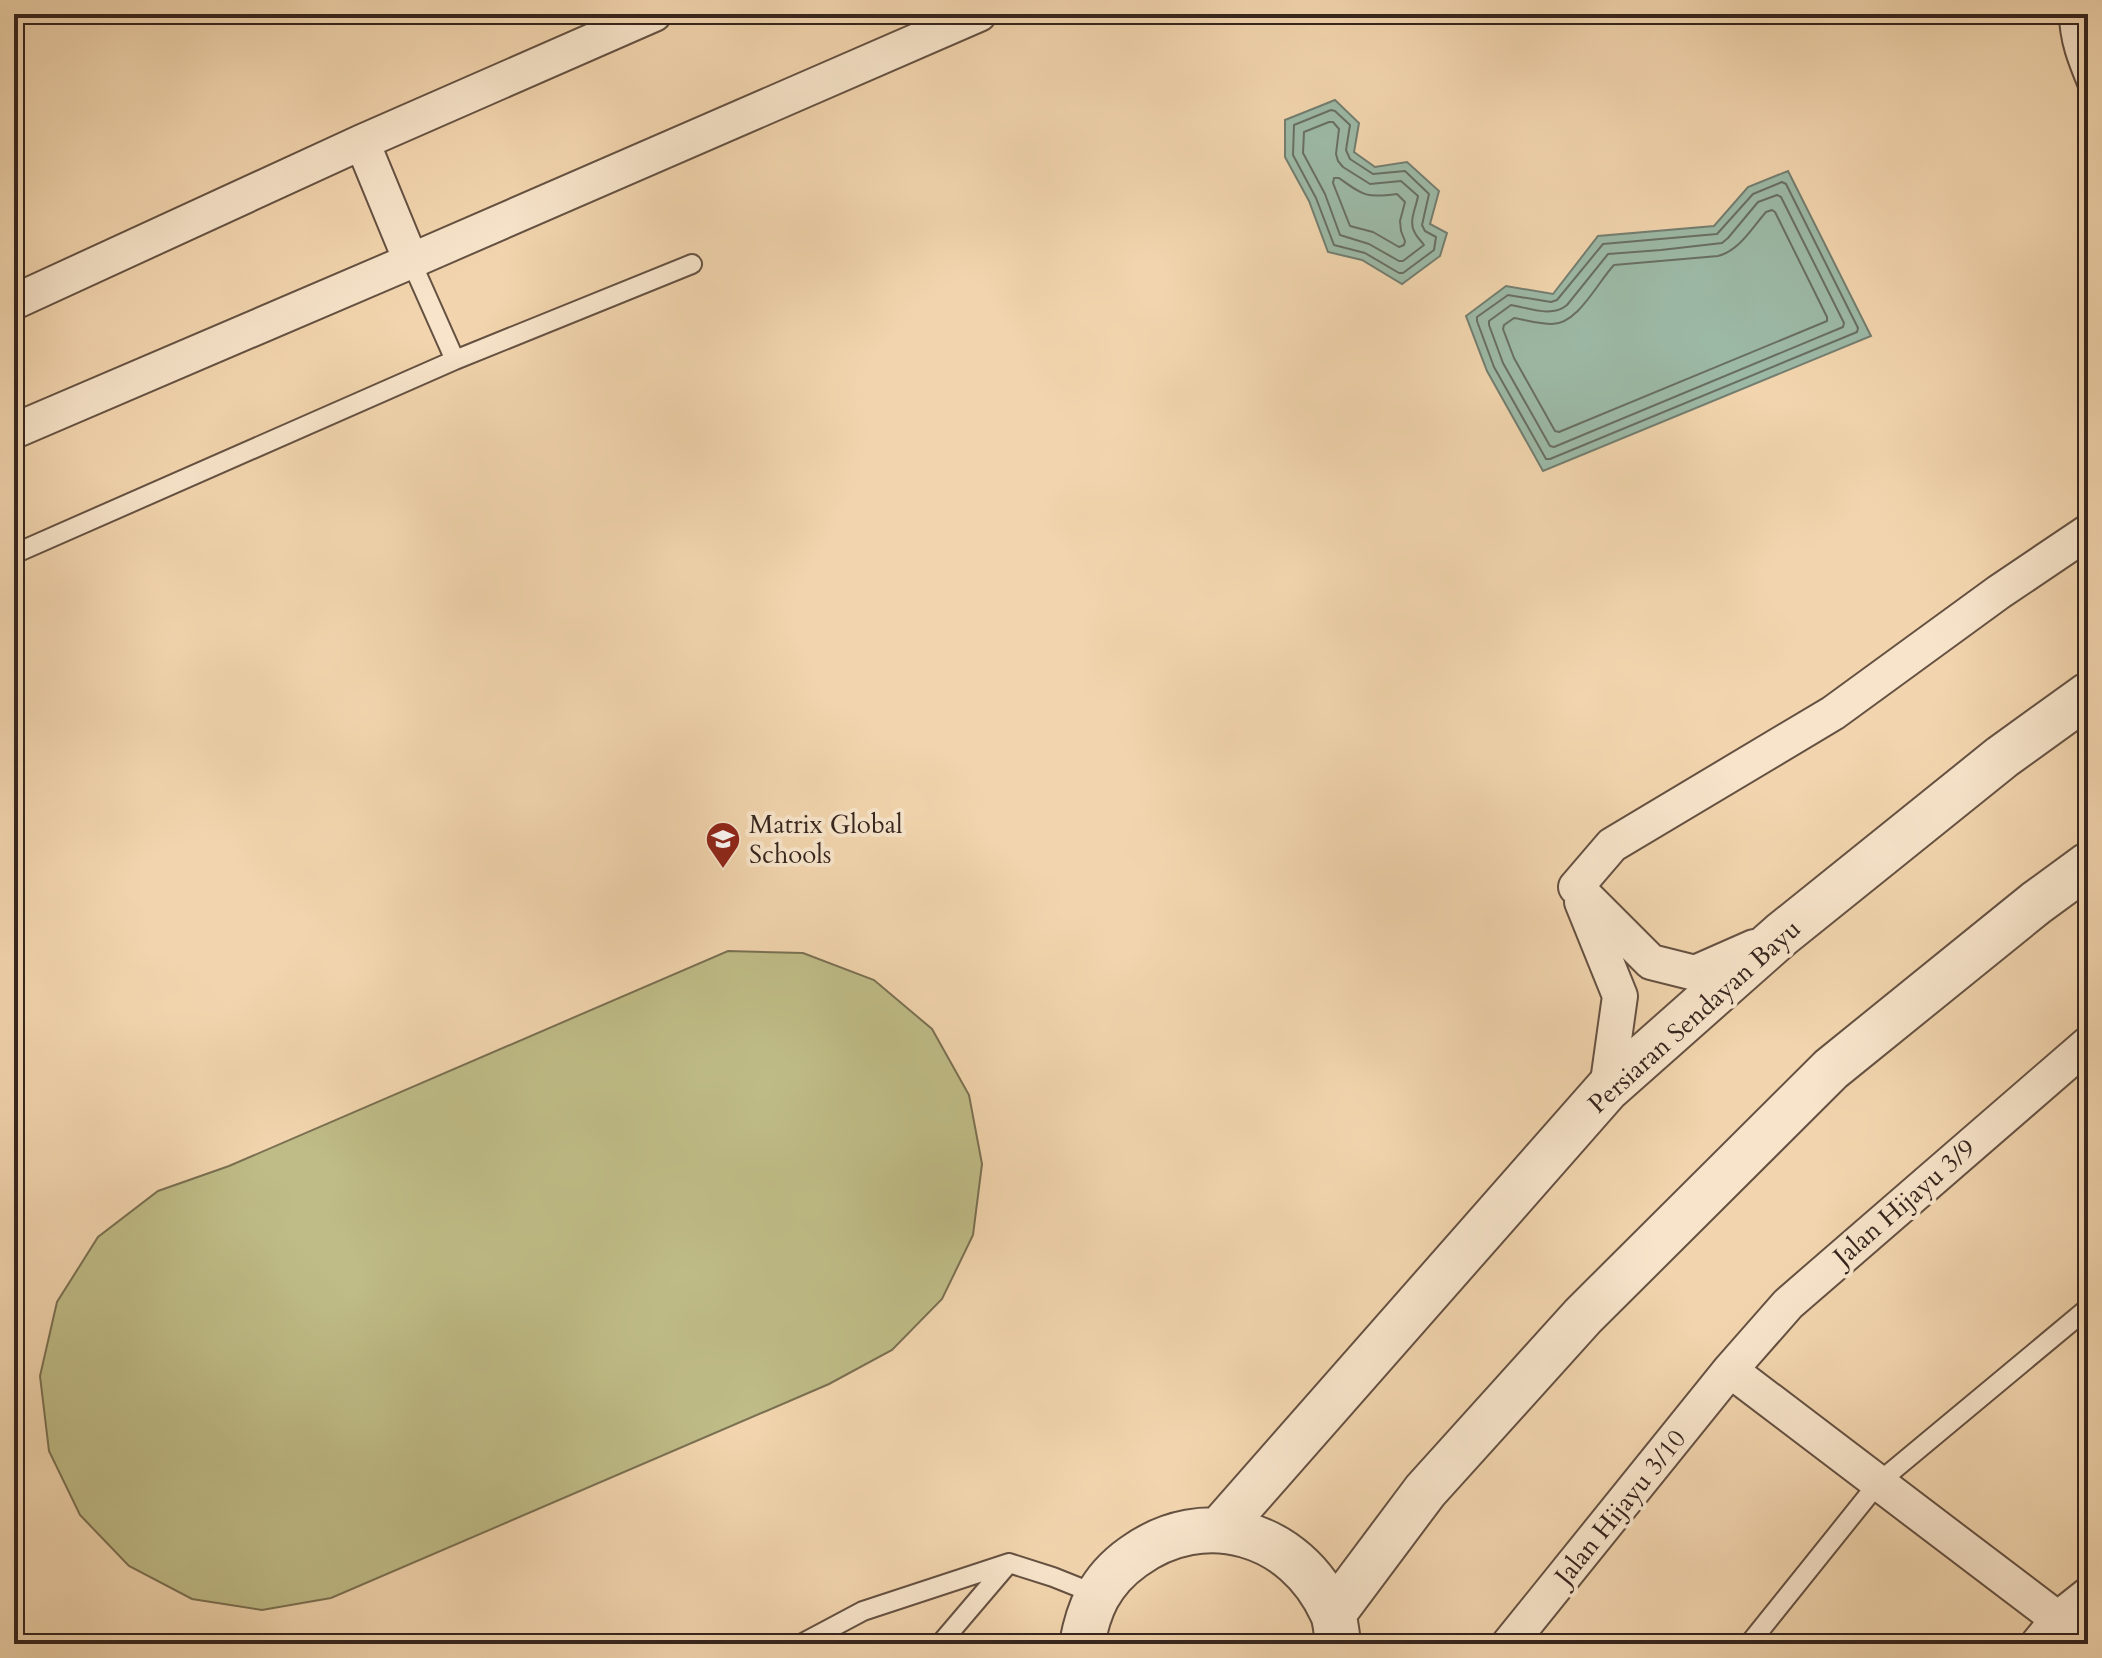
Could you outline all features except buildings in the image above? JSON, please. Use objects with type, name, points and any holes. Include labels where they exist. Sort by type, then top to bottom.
[{"type":"street","points":[[14,302],[362,142],[654,14]]},
{"type":"street","points":[[14,431],[979,14]]},
{"type":"street","points":[[362,142],[411,261]]},
{"type":"street","points":[[1576,887],[1612,845],[1833,713],[1999,592],[2088,532]]},
{"type":"street","name":"Persiaran Sendayan Bayu","points":[[1220,1529],[1607,1089],[1782,934],[2002,757],[2088,695]]},
{"type":"street","points":[[1336,1629],[1425,1491],[1583,1316],[1831,1069],[2036,903],[2088,865]]},
{"type":"street","points":[[1576,887],[1651,962],[1695,973],[1782,934]]},
{"type":"street","points":[[1576,887],[1620,996],[1607,1089]]},
{"type":"street","name":"Jalan Hijayu 3/9","points":[[1730,1370],[1788,1304],[2088,1044]]},
{"type":"street","points":[[1730,1370],[1879,1482],[2049,1631],[2088,1642]]},
{"type":"street","name":"Jalan Hijayu 3/10","points":[[1509,1644],[1730,1370]]},
{"type":"street","points":[[1082,1644],[1086,1622],[1098,1595],[1121,1566],[1150,1545],[1184,1532],[1220,1529],[1257,1538],[1289,1555],[1315,1582],[1336,1629]]},
{"type":"street","points":[[2049,1631],[2088,1595]]},
{"type":"lane","points":[[2069,14],[2073,49],[2088,86]]},
{"type":"lane","points":[[411,261],[455,360]]},
{"type":"lane","points":[[14,554],[455,360],[692,264]]},
{"type":"lane","points":[[1749,1644],[1879,1482],[2088,1308]]},
{"type":"lane","points":[[940,1644],[1009,1563]]},
{"type":"lane","points":[[801,1644],[863,1611],[1009,1563],[1098,1595]]},
{"type":"shaded area","points":[[728,951],[803,953],[874,980],[932,1029],[969,1095],[982,1164],[973,1235],[942,1299],[892,1350],[829,1384],[331,1598],[262,1610],[192,1599],[129,1566],[80,1515],[49,1451],[40,1376],[57,1302],[98,1237],[158,1191],[229,1166]]},
{"type":"water","points":[[1335,100],[1359,123],[1354,152],[1375,167],[1407,162],[1439,191],[1430,224],[1447,233],[1440,256],[1402,284],[1362,260],[1328,252],[1309,201],[1285,157],[1285,120]]},
{"type":"water","points":[[1788,171],[1871,336],[1543,471],[1487,371],[1466,316],[1506,286],[1553,294],[1598,236],[1714,226],[1748,187]]},
{"type":"place","name":"Matrix Global Schools","points":[[723,870]]}]
